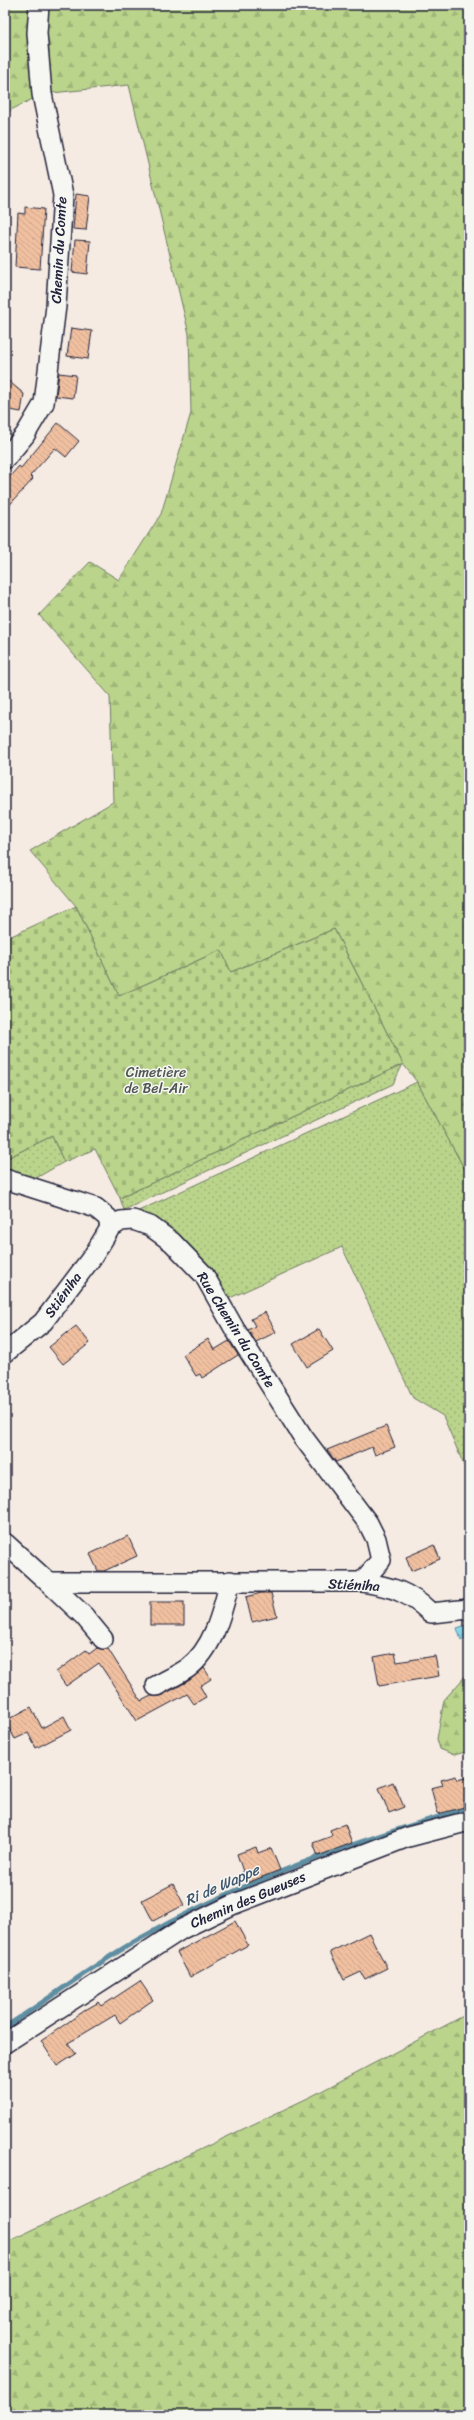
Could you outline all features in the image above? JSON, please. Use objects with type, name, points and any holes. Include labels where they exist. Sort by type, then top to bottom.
[{"type":"street","name":"Chemin du Comte","points":[[5,459],[25,435],[44,404],[56,306],[63,194],[42,94],[37,33],[39,5]]},
{"type":"street","points":[[5,1179],[96,1208],[108,1218],[110,1228]]},
{"type":"street","name":"Rue Chemin du Comte","points":[[110,1228],[121,1221],[133,1220],[150,1226],[172,1242],[204,1275],[234,1328],[303,1437],[368,1523],[376,1539],[381,1560],[362,1582]]},
{"type":"street","name":"Stiéniha","points":[[5,1353],[43,1322],[92,1256],[110,1228]]},
{"type":"street","points":[[5,1543],[84,1616],[103,1639]]},
{"type":"street","name":"Stiéniha","points":[[48,1582],[106,1581],[169,1584],[230,1581],[362,1582],[394,1587],[417,1600],[431,1613],[457,1612],[469,1608]]},
{"type":"street","points":[[156,1686],[188,1668],[202,1653],[218,1624],[230,1581]]},
{"type":"street","name":"Chemin des Gueuses","points":[[5,2043],[182,1929],[232,1905],[408,1837],[469,1821]]},
{"type":"green space","points":[[5,5],[469,5],[469,1177],[417,1082],[403,1064],[334,929],[231,972],[221,950],[119,996],[76,906],[30,851],[113,802],[110,696],[39,615],[90,562],[119,580],[161,514],[191,413],[189,334],[129,85],[42,94],[5,113]]},
{"type":"green space","name":"Cimetière de Bel-Air","points":[[76,906],[119,996],[221,950],[231,972],[334,929],[403,1064],[120,1198],[95,1149],[64,1162],[52,1136],[5,1159],[5,939]]},
{"type":"green space","points":[[403,1064],[393,1084],[124,1210],[120,1198]]},
{"type":"green space","points":[[417,1082],[469,1177],[469,1477],[443,1416],[413,1398],[342,1247],[221,1302],[132,1214]]},
{"type":"green space","points":[[52,1136],[64,1162],[24,1185],[5,1179],[5,1159]]},
{"type":"green space","points":[[469,1672],[469,1751],[454,1755],[440,1749],[437,1739],[444,1700]]},
{"type":"green space","points":[[469,2013],[469,2415],[20,2415],[5,2398],[5,2243],[312,2096]]},
{"type":"green space","points":[[5,2398],[20,2415],[5,2415]]},
{"type":"water","points":[[469,1624],[469,1637],[461,1640],[457,1628]]},
{"type":"building","points":[[76,194],[90,196],[86,230],[73,229]]},
{"type":"building","points":[[25,207],[44,209],[40,269],[15,267],[18,213],[25,214]]},
{"type":"building","points":[[75,240],[90,241],[87,274],[72,272]]},
{"type":"building","points":[[71,328],[92,331],[88,359],[67,356]]},
{"type":"building","points":[[59,373],[76,375],[73,398],[56,396]]},
{"type":"building","points":[[5,378],[24,394],[21,412],[5,409]]},
{"type":"building","points":[[58,423],[79,441],[66,457],[55,448],[30,476],[33,479],[5,510],[5,482],[19,466],[21,468]]},
{"type":"building","points":[[265,1312],[276,1332],[256,1342],[248,1330],[255,1326],[251,1319]]},
{"type":"building","points":[[76,1326],[90,1343],[63,1364],[49,1347]]},
{"type":"building","points":[[319,1329],[333,1351],[307,1367],[293,1344]]},
{"type":"building","points":[[208,1339],[214,1350],[229,1341],[238,1355],[202,1378],[200,1374],[196,1376],[183,1355]]},
{"type":"building","points":[[386,1426],[395,1447],[375,1455],[372,1447],[336,1462],[327,1450]]},
{"type":"building","points":[[128,1536],[137,1556],[104,1571],[98,1571],[90,1554]]},
{"type":"building","points":[[434,1545],[440,1559],[411,1571],[406,1557]]},
{"type":"building","points":[[261,1593],[271,1593],[277,1616],[252,1622],[246,1597]]},
{"type":"building","points":[[150,1602],[184,1602],[184,1625],[150,1625]]},
{"type":"building","points":[[97,1648],[108,1649],[141,1701],[151,1696],[161,1696],[190,1680],[204,1668],[211,1679],[200,1686],[206,1697],[194,1704],[187,1694],[137,1721],[99,1663],[66,1686],[56,1672],[86,1650],[89,1654]]},
{"type":"building","points":[[395,1653],[397,1662],[435,1656],[439,1676],[379,1686],[374,1657]]},
{"type":"building","points":[[31,1707],[42,1728],[64,1716],[71,1730],[36,1748],[28,1733],[15,1739],[5,1721]]},
{"type":"building","points":[[456,1776],[457,1780],[469,1777],[469,1801],[463,1803],[464,1807],[438,1814],[431,1788],[443,1785],[441,1780]]},
{"type":"building","points":[[393,1782],[404,1807],[389,1813],[379,1788]]},
{"type":"building","points":[[345,1824],[352,1843],[318,1856],[313,1843],[332,1836],[330,1830]]},
{"type":"building","points":[[256,1847],[258,1853],[271,1848],[280,1870],[247,1883],[237,1854]]},
{"type":"building","points":[[173,1884],[184,1905],[153,1921],[142,1900]]},
{"type":"building","points":[[235,1921],[248,1945],[190,1977],[177,1952]]},
{"type":"building","points":[[369,1933],[387,1968],[365,1979],[361,1972],[344,1980],[330,1952]]},
{"type":"building","points":[[140,1981],[153,2000],[120,2023],[115,2015],[68,2043],[76,2054],[57,2066],[41,2041],[87,2009],[99,2002],[102,2006]]},
{"type":"waterway","name":"Ri de Wappe","points":[[5,2027],[124,1948],[180,1917],[220,1898],[260,1880],[343,1848],[469,1808]]}]
